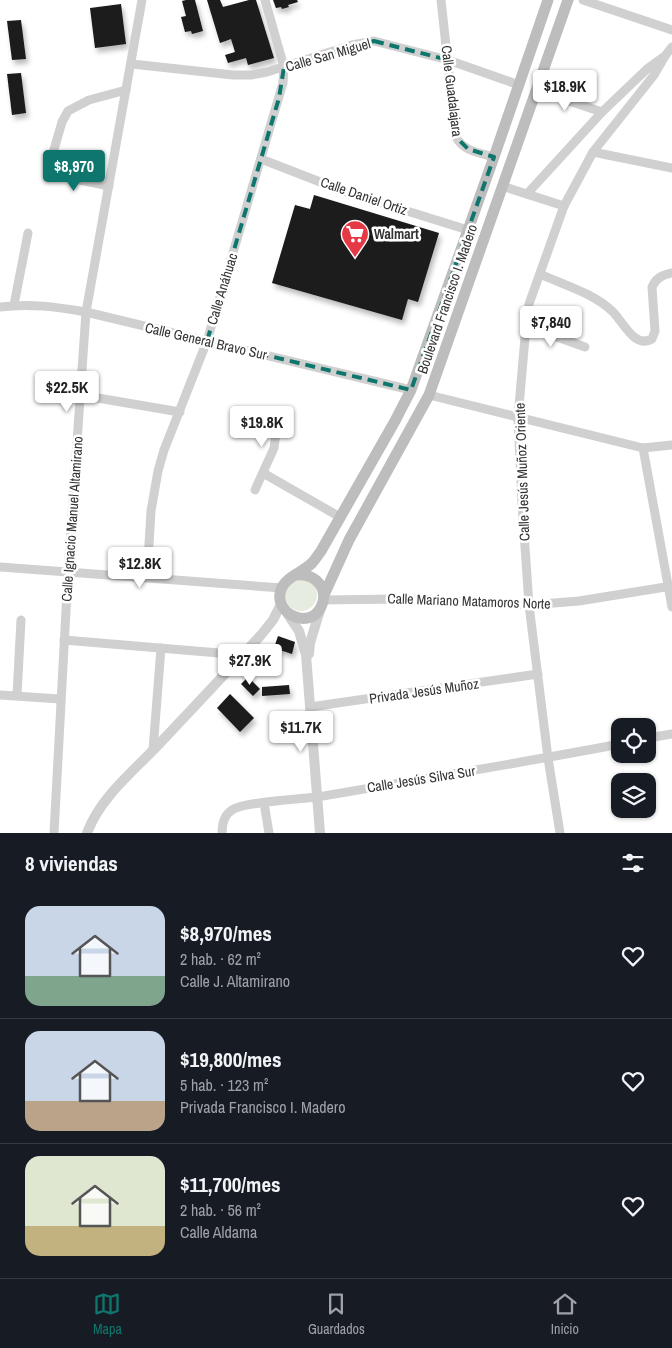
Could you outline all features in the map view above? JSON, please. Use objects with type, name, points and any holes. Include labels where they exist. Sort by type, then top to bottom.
[{"type":"main road","name":"Boulevard Francisco I. Madero","points":[[297,575],[312,563],[411,390],[548,0]]},
{"type":"main road","name":"Boulevard Francisco I. Madero","points":[[323,602],[349,540],[429,395],[568,0]]},
{"type":"main road","points":[[297,575],[308,575],[317,581],[323,602],[312,617],[301,619],[291,616],[284,608],[280,599],[282,588],[288,580],[297,575]]},
{"type":"street","name":"Calle Ignacio Manuel Altamirano","points":[[54,833],[60,699],[86,312],[142,0]]},
{"type":"street","name":"Calle Anáhuac","points":[[147,578],[151,511],[158,471],[164,450],[207,340],[283,84],[284,67],[265,0]]},
{"type":"street","name":"Calle Guadalajara","points":[[441,0],[456,137],[459,144],[468,149],[494,158]]},
{"type":"street","points":[[583,0],[672,30]]},
{"type":"street","name":"Calle San Miguel","points":[[132,64],[233,75],[267,72],[352,45],[374,41],[448,60],[519,85]]},
{"type":"street","points":[[527,194],[602,112],[647,69],[665,56],[672,47]]},
{"type":"street","name":"Calle Jesús Muñoz Oriente","points":[[560,833],[548,758],[529,605],[518,418],[526,326],[529,304],[564,206],[593,152],[654,75],[665,56]]},
{"type":"street","points":[[108,186],[56,175],[51,172],[51,160],[62,122],[68,111],[89,100],[126,90]]},
{"type":"street","points":[[536,90],[602,112]]},
{"type":"street","points":[[593,152],[672,168]]},
{"type":"street","name":"Calle Daniel Ortiz","points":[[261,159],[346,192],[468,230]]},
{"type":"street","points":[[502,186],[564,206]]},
{"type":"street","points":[[14,305],[28,233]]},
{"type":"street","points":[[540,274],[605,305],[614,312],[635,338],[645,342],[652,339],[655,331],[652,287],[655,280],[662,275],[672,273]]},
{"type":"street","name":"Calle General Bravo Sur","points":[[0,307],[14,305],[52,306],[86,312],[411,390]]},
{"type":"street","points":[[526,326],[585,348]]},
{"type":"street","points":[[80,395],[180,412]]},
{"type":"street","points":[[429,395],[643,448],[672,445]]},
{"type":"street","points":[[255,490],[264,474],[274,448],[277,426]]},
{"type":"street","points":[[643,448],[670,586],[672,607]]},
{"type":"street","points":[[264,474],[340,517]]},
{"type":"street","points":[[0,567],[282,588]]},
{"type":"street","name":"Calle Mariano Matamoros Norte","points":[[323,602],[353,598],[529,605],[579,601],[670,586]]},
{"type":"street","points":[[308,670],[310,643],[323,602]]},
{"type":"street","points":[[88,833],[92,822],[114,791],[243,655],[284,608],[303,640],[308,670],[320,833]]},
{"type":"street","points":[[17,695],[21,620]]},
{"type":"street","points":[[64,640],[243,655]]},
{"type":"street","points":[[153,750],[161,648]]},
{"type":"street","name":"Privada Jesús Muñoz","points":[[310,707],[538,674]]},
{"type":"street","points":[[0,695],[60,699]]},
{"type":"street","points":[[656,737],[672,734]]},
{"type":"street","name":"Calle Jesús Silva Sur","points":[[222,833],[225,817],[232,809],[244,805],[316,797],[611,746]]},
{"type":"street","points":[[264,803],[269,833]]},
{"type":"highlighted area","points":[[374,41],[448,60],[456,137],[468,149],[494,157],[411,390],[207,341],[279,98],[284,67]]},
{"type":"shaded area","points":[[301,579],[307,580],[312,584],[316,589],[316,601],[312,606],[307,610],[301,611],[295,610],[290,606],[286,601],[285,595],[286,589],[290,584],[295,580]]},
{"type":"building","points":[[195,0],[203,31],[192,34],[191,31],[185,32],[181,17],[186,16],[182,1]]},
{"type":"building","points":[[207,0],[220,0],[223,7],[256,0],[274,58],[248,65],[246,58],[228,63],[225,55],[235,52],[231,39],[220,43]]},
{"type":"building","points":[[273,0],[297,0],[298,2],[282,9],[281,7],[276,8]]},
{"type":"building","points":[[121,4],[126,44],[95,48],[90,8]]},
{"type":"building","points":[[21,20],[26,59],[12,60],[7,21]]},
{"type":"building","points":[[21,73],[26,113],[12,115],[7,74]]},
{"type":"building","name":"Walmart","points":[[314,195],[439,233],[418,302],[408,299],[402,320],[272,283],[295,205],[310,209]]},
{"type":"building","points":[[278,636],[295,642],[292,654],[274,648]]},
{"type":"building","points":[[248,677],[260,689],[253,696],[241,684]]},
{"type":"building","points":[[289,685],[290,694],[262,696],[262,687]]},
{"type":"building","points":[[230,694],[254,718],[240,732],[217,708]]},
{"type":"place","name":"Walmart","points":[[355,258]]}]
